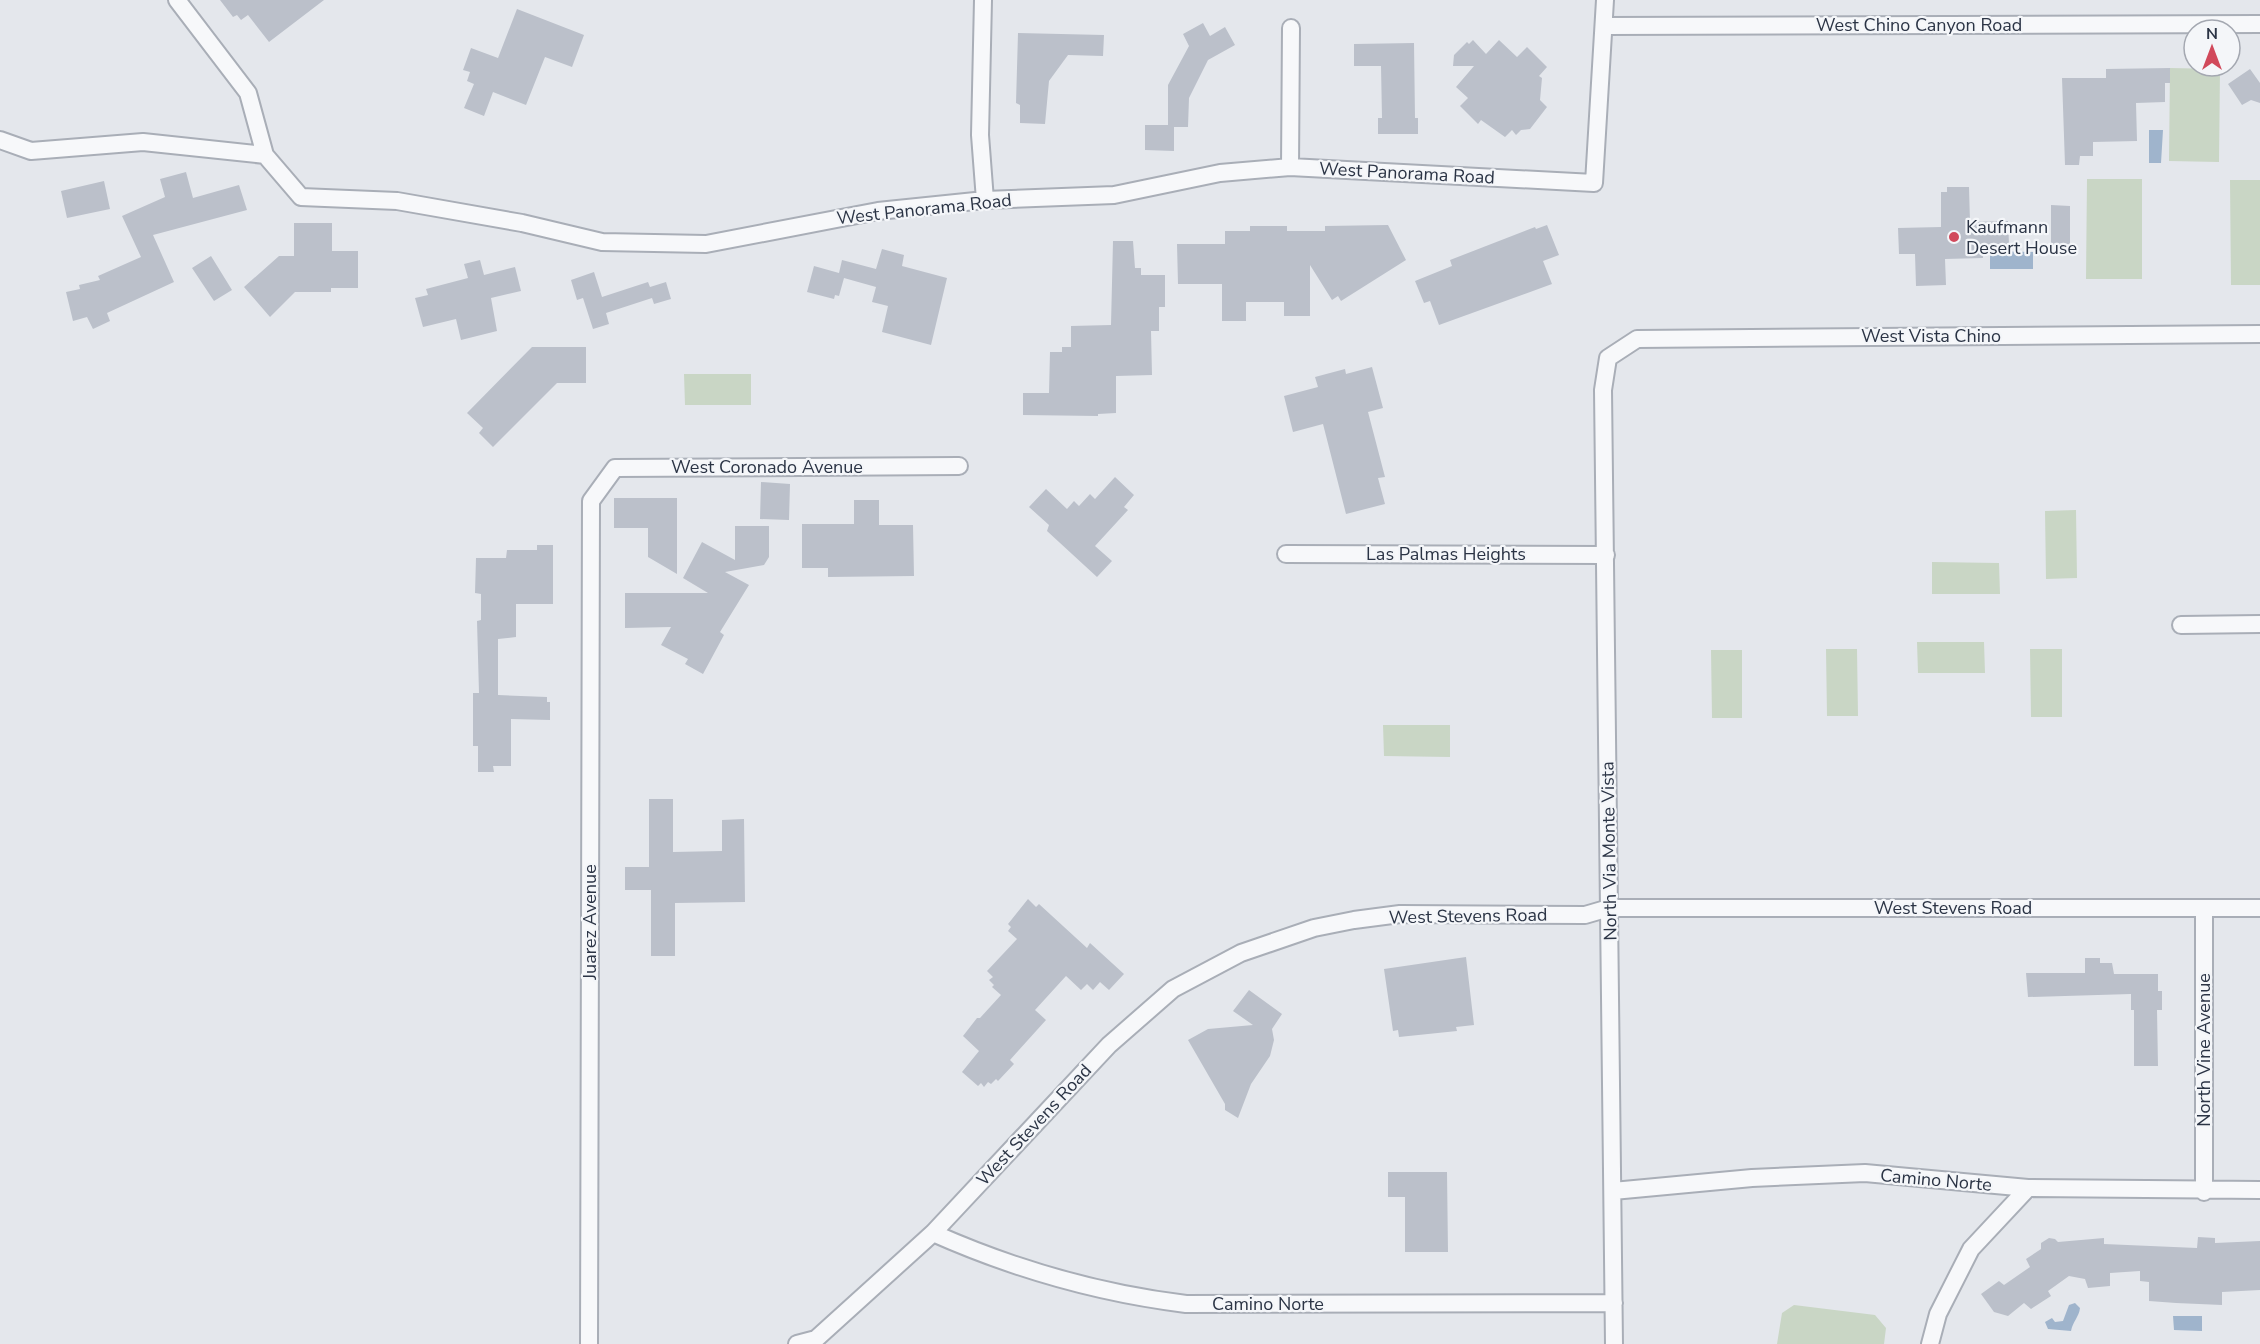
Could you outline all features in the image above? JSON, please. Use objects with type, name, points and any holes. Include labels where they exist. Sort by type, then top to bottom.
[{"type":"street","name":"West Panorama Road","points":[[177,0],[248,93],[265,155],[302,197],[397,201],[522,224],[602,242],[706,243],[878,211],[985,200],[1114,195],[1220,173],[1290,167],[1594,183],[1604,26]]},
{"type":"street","points":[[983,0],[980,135],[985,200]]},
{"type":"street","points":[[1604,26],[1605,0]]},
{"type":"street","name":"West Chino Canyon Road","points":[[1604,26],[2260,24]]},
{"type":"street","points":[[1290,167],[1291,28]]},
{"type":"street","points":[[0,140],[31,151],[143,142],[265,155]]},
{"type":"street","name":"West Vista Chino","points":[[1608,357],[1637,339],[2260,334]]},
{"type":"street","name":"North Via Monte Vista","points":[[1608,357],[1603,390],[1614,1344]]},
{"type":"street","name":"West Coronado Avenue","points":[[591,501],[615,468],[959,465]]},
{"type":"street","name":"Juarez Avenue","points":[[590,1344],[591,501]]},
{"type":"street","name":"Las Palmas Heights","points":[[1286,554],[1606,555]]},
{"type":"street","points":[[2181,625],[2260,624]]},
{"type":"street","name":"West Stevens Road","points":[[797,1344],[816,1339],[933,1233],[1109,1045],[1173,989],[1240,954],[1314,928],[1400,914],[1585,915],[1609,908],[2260,908]]},
{"type":"street","name":"North Vine Avenue","points":[[2204,908],[2204,1192]]},
{"type":"street","name":"Camino Norte","points":[[1613,1191],[1752,1178],[1865,1173],[2028,1188],[2204,1192],[2260,1190]]},
{"type":"street","points":[[1930,1344],[1938,1314],[1971,1249],[2028,1188]]},
{"type":"street","name":"Camino Norte","points":[[933,1233],[991,1259],[1112,1293],[1186,1304],[1614,1303]]},
{"type":"green space","points":[[2170,68],[2182,68],[2182,78],[2220,78],[2219,162],[2169,161]]},
{"type":"green space","points":[[2087,179],[2142,179],[2142,279],[2086,279]]},
{"type":"green space","points":[[2230,180],[2260,180],[2260,285],[2231,285]]},
{"type":"green space","points":[[684,374],[751,374],[751,405],[685,405]]},
{"type":"green space","points":[[2076,510],[2077,578],[2046,579],[2045,511]]},
{"type":"green space","points":[[1932,562],[1999,563],[2000,594],[1932,594]]},
{"type":"green space","points":[[1917,642],[1984,642],[1985,673],[1918,673]]},
{"type":"green space","points":[[1826,649],[1857,649],[1858,716],[1827,716]]},
{"type":"green space","points":[[2030,649],[2062,649],[2062,717],[2031,717]]},
{"type":"green space","points":[[1711,650],[1742,650],[1742,718],[1712,718]]},
{"type":"green space","points":[[1383,725],[1450,725],[1450,757],[1384,756]]},
{"type":"green space","points":[[1794,1305],[1875,1315],[1886,1328],[1884,1344],[1777,1344],[1782,1313]]},
{"type":"water","points":[[2149,130],[2163,130],[2161,163],[2149,163]]},
{"type":"water","points":[[1990,251],[2033,252],[2033,269],[1990,269]]},
{"type":"water","points":[[2075,1303],[2080,1308],[2071,1331],[2048,1329],[2045,1322],[2052,1318],[2055,1322],[2063,1321],[2069,1305]]},
{"type":"water","points":[[2173,1316],[2202,1316],[2202,1331],[2174,1330]]},
{"type":"building","points":[[220,0],[324,0],[269,42],[248,15],[241,20],[237,15],[233,17]]},
{"type":"building","points":[[517,9],[584,35],[572,67],[545,57],[526,105],[493,92],[484,116],[464,108],[474,84],[467,81],[470,72],[463,70],[471,48],[498,58]]},
{"type":"building","points":[[1203,23],[1210,36],[1225,27],[1235,45],[1208,60],[1189,98],[1188,127],[1174,127],[1174,151],[1145,150],[1145,125],[1168,125],[1168,85],[1189,46],[1183,34]]},
{"type":"building","points":[[1018,33],[1104,35],[1103,56],[1068,55],[1049,81],[1045,124],[1020,123],[1020,105],[1016,103]]},
{"type":"building","points":[[1473,40],[1486,54],[1499,40],[1517,57],[1527,47],[1547,67],[1539,76],[1542,78],[1540,100],[1547,107],[1530,129],[1521,130],[1516,135],[1512,130],[1505,137],[1481,120],[1478,124],[1460,106],[1468,98],[1456,87],[1474,66],[1453,66],[1454,55],[1467,42],[1469,44]]},
{"type":"building","points":[[1414,43],[1415,118],[1418,118],[1418,134],[1378,134],[1378,118],[1382,118],[1381,66],[1354,66],[1354,44]]},
{"type":"building","points":[[2170,68],[2170,83],[2165,83],[2165,102],[2136,103],[2137,141],[2093,142],[2093,156],[2080,156],[2079,165],[2065,165],[2062,78],[2106,78],[2106,69]]},
{"type":"building","points":[[2250,69],[2260,83],[2260,103],[2251,100],[2242,105],[2228,84],[2237,78],[2242,78],[2242,74]]},
{"type":"building","points":[[186,172],[193,198],[239,185],[247,210],[153,235],[174,282],[107,313],[110,321],[93,329],[87,317],[73,321],[66,292],[80,289],[79,285],[100,280],[98,276],[141,257],[122,216],[165,197],[160,179]]},
{"type":"building","points":[[104,181],[110,209],[67,218],[61,191]]},
{"type":"building","name":"Kaufmann Desert House","points":[[1947,187],[1969,187],[1970,222],[2008,221],[2009,244],[1982,245],[1983,258],[1945,259],[1946,285],[1916,286],[1915,254],[1899,254],[1898,228],[1941,227],[1941,192],[1947,192]]},
{"type":"building","points":[[2051,205],[2070,206],[2070,252],[2051,252]]},
{"type":"building","points":[[294,223],[332,223],[332,251],[358,251],[358,288],[331,288],[331,292],[295,292],[270,317],[244,287],[279,256],[294,256]]},
{"type":"building","points":[[1388,225],[1406,260],[1341,301],[1338,296],[1332,300],[1310,265],[1310,316],[1284,316],[1284,302],[1246,302],[1246,321],[1222,321],[1222,284],[1178,284],[1177,244],[1225,244],[1225,231],[1250,231],[1250,226],[1287,226],[1287,231],[1325,231],[1325,226]]},
{"type":"building","points":[[1547,225],[1559,255],[1543,261],[1552,284],[1439,325],[1430,301],[1424,303],[1415,281],[1452,266],[1450,260],[1535,227],[1536,229]]},
{"type":"building","points":[[1113,241],[1133,241],[1135,268],[1141,268],[1141,275],[1165,275],[1165,307],[1159,307],[1159,331],[1151,331],[1152,375],[1116,376],[1116,413],[1098,414],[1098,416],[1023,415],[1023,393],[1049,393],[1050,352],[1062,352],[1062,347],[1071,347],[1071,326],[1111,325]]},
{"type":"building","points":[[882,249],[904,255],[902,266],[947,278],[931,345],[882,332],[888,306],[872,302],[876,287],[844,278],[839,296],[835,295],[834,299],[807,292],[814,266],[839,273],[842,260],[876,269]]},
{"type":"building","points":[[211,256],[232,290],[214,301],[192,268]]},
{"type":"building","points":[[480,260],[484,275],[515,267],[521,291],[491,298],[497,331],[461,340],[456,319],[423,327],[415,298],[428,295],[426,289],[468,278],[464,264]]},
{"type":"building","points":[[594,272],[602,297],[648,282],[650,287],[666,282],[671,299],[654,304],[652,298],[606,313],[609,324],[593,329],[583,298],[577,300],[571,280]]},
{"type":"building","points":[[532,347],[586,347],[586,383],[557,383],[493,447],[479,433],[483,428],[467,413]]},
{"type":"building","points":[[1372,367],[1383,408],[1368,412],[1385,477],[1378,478],[1385,504],[1346,514],[1323,424],[1293,432],[1284,396],[1318,387],[1315,377],[1345,369],[1346,374]]},
{"type":"building","points":[[1115,477],[1134,495],[1124,507],[1128,510],[1095,546],[1112,561],[1097,577],[1047,531],[1049,525],[1029,507],[1046,489],[1067,509],[1074,501],[1079,506],[1090,494],[1095,499]]},
{"type":"building","points":[[761,482],[790,484],[789,520],[760,519]]},
{"type":"building","points":[[614,498],[677,498],[677,574],[648,557],[648,528],[614,528]]},
{"type":"building","points":[[854,500],[879,500],[879,525],[913,525],[914,576],[828,577],[828,568],[802,568],[802,524],[854,524]]},
{"type":"building","points":[[735,526],[769,526],[769,557],[764,565],[725,572],[749,585],[720,632],[724,635],[703,674],[685,664],[688,659],[661,645],[671,627],[625,628],[625,593],[708,593],[683,578],[702,542],[735,560]]},
{"type":"building","points":[[537,545],[553,545],[553,604],[516,604],[516,637],[498,639],[498,695],[547,697],[547,702],[550,702],[550,720],[511,719],[511,766],[493,766],[494,772],[478,772],[478,746],[473,746],[473,693],[479,693],[477,621],[481,620],[481,594],[475,593],[476,558],[506,558],[507,550],[537,550]]},
{"type":"building","points":[[649,799],[673,799],[673,852],[722,851],[722,820],[744,819],[745,902],[675,903],[675,956],[651,956],[651,890],[625,890],[625,867],[649,867]]},
{"type":"building","points":[[1028,899],[1036,907],[1039,904],[1087,948],[1090,943],[1124,974],[1109,990],[1100,982],[1093,990],[1087,984],[1081,990],[1066,976],[1035,1010],[1046,1020],[1010,1060],[1014,1064],[998,1081],[996,1079],[991,1084],[988,1082],[984,1087],[981,1083],[978,1086],[962,1072],[979,1051],[963,1036],[977,1018],[980,1018],[1001,995],[992,987],[994,985],[989,980],[993,977],[987,971],[1017,939],[1008,931],[1011,927],[1008,924]]},
{"type":"building","points":[[1466,957],[1474,1025],[1456,1027],[1457,1031],[1399,1037],[1398,1030],[1393,1031],[1384,969]]},
{"type":"building","points":[[2085,958],[2100,958],[2100,963],[2112,963],[2114,974],[2158,974],[2158,991],[2162,991],[2162,1010],[2157,1010],[2158,1066],[2134,1066],[2134,1010],[2131,1010],[2131,994],[2028,997],[2026,973],[2085,973]]},
{"type":"building","points":[[1249,990],[1282,1014],[1272,1029],[1274,1040],[1270,1056],[1251,1084],[1238,1118],[1225,1110],[1225,1104],[1188,1040],[1208,1029],[1253,1025],[1233,1011]]},
{"type":"building","points":[[1388,1172],[1447,1172],[1448,1252],[1405,1252],[1405,1197],[1388,1197]]},
{"type":"building","points":[[2198,1237],[2215,1238],[2215,1243],[2260,1241],[2260,1290],[2222,1292],[2222,1305],[2176,1303],[2149,1301],[2149,1282],[2140,1281],[2140,1271],[2110,1273],[2110,1286],[2088,1288],[2085,1279],[2069,1276],[2048,1291],[2051,1296],[2031,1309],[2024,1303],[2008,1316],[1994,1312],[1981,1294],[1999,1281],[2004,1285],[2030,1267],[2026,1259],[2041,1249],[2041,1243],[2049,1238],[2058,1242],[2104,1238],[2104,1244],[2197,1248]]},
{"type":"place","name":"Kaufmann Desert House","points":[[1954,237]]}]
